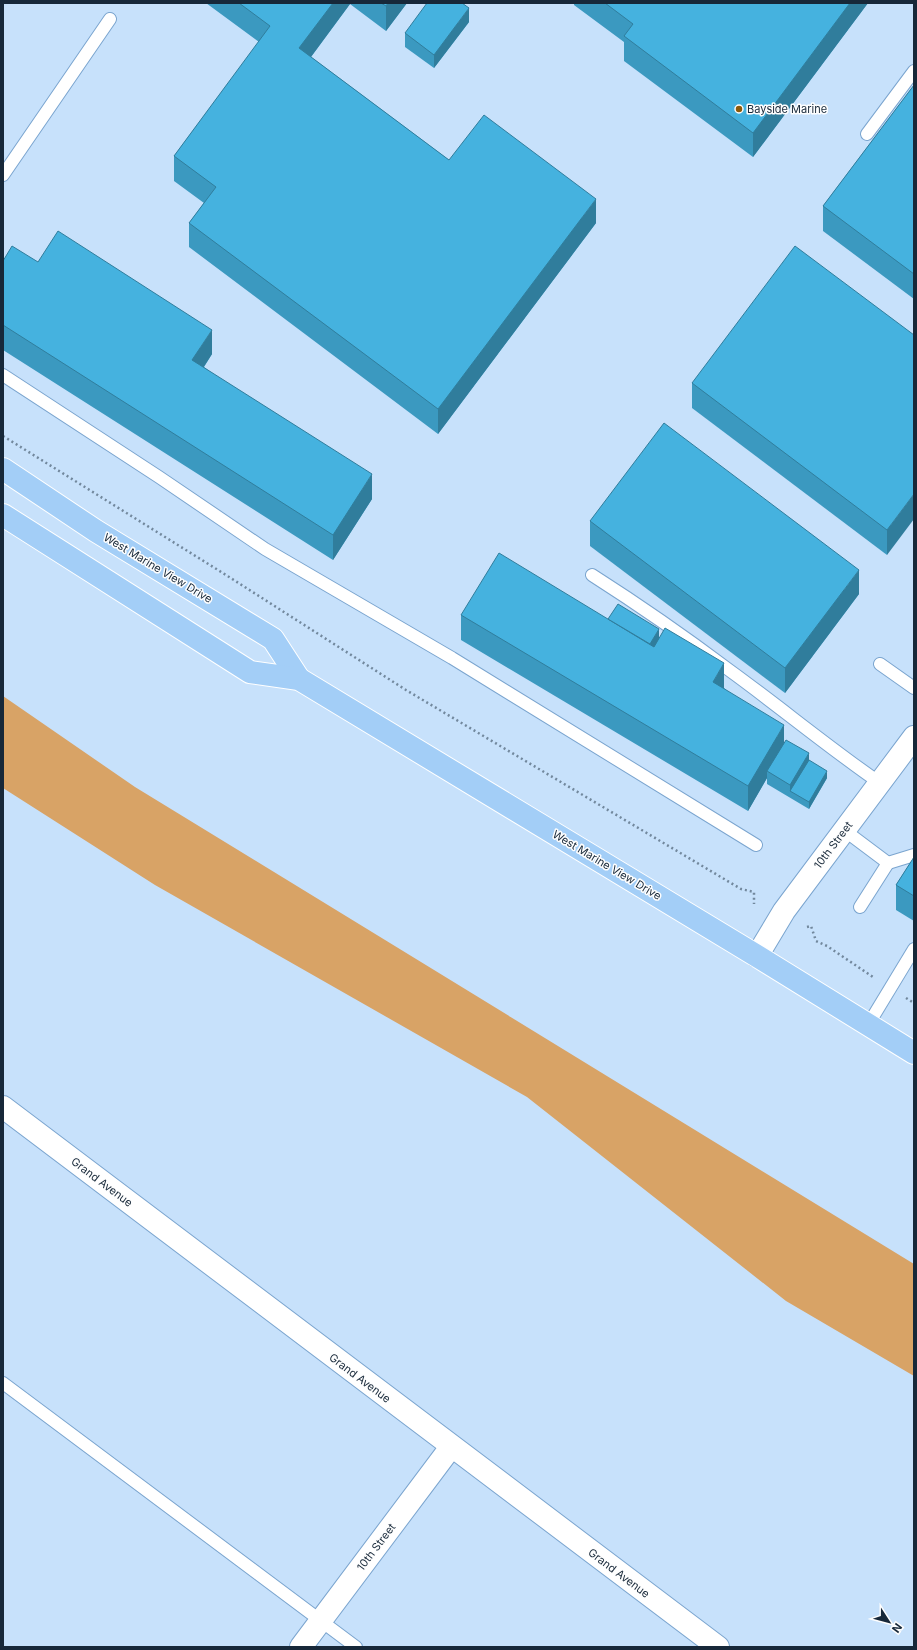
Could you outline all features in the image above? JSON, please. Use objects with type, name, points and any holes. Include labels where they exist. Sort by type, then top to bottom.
[{"type":"main road","name":"West Marine View Drive","points":[[3,469],[96,531],[273,639],[299,679]]},
{"type":"main road","name":"West Marine View Drive","points":[[3,515],[250,672],[299,679],[757,956],[914,1053]]},
{"type":"street","name":"10th Street","points":[[757,956],[784,911],[914,738]]},
{"type":"street","name":"Grand Avenue","points":[[3,1107],[718,1647]]},
{"type":"street","name":"10th Street","points":[[301,1647],[452,1447]]},
{"type":"lane","points":[[3,174],[110,19]]},
{"type":"lane","points":[[867,134],[914,71]]},
{"type":"lane","points":[[3,375],[265,549],[452,658],[756,845]]},
{"type":"lane","points":[[592,575],[651,614],[717,661],[849,762],[880,783]]},
{"type":"lane","points":[[880,664],[914,688]]},
{"type":"lane","points":[[844,830],[888,864]]},
{"type":"lane","points":[[860,907],[888,864],[914,855]]},
{"type":"lane","points":[[868,1025],[914,949]]},
{"type":"lane","points":[[3,1383],[356,1647]]},
{"type":"path","points":[[3,436],[226,575],[406,690],[741,889],[754,892],[754,904]]},
{"type":"path","points":[[807,928],[811,926],[816,941],[827,946],[914,1003]]},
{"type":"shaded area","points":[[3,696],[135,787],[914,1264],[914,1376],[786,1301],[527,1097],[155,885],[3,788]]},
{"type":"building","points":[[239,3],[333,3],[299,48],[449,160],[484,115],[596,199],[438,409],[189,223],[216,187],[174,156],[270,26]]},
{"type":"building","points":[[381,3],[388,3],[386,6]]},
{"type":"building","points":[[427,3],[462,3],[469,8],[434,55],[405,33]]},
{"type":"building","name":"Bayside Marine","points":[[605,3],[850,3],[753,133],[624,36],[633,24]]},
{"type":"building","points":[[914,85],[914,274],[823,206]]},
{"type":"building","points":[[58,231],[212,330],[192,360],[372,474],[333,535],[3,325],[3,261],[12,246],[38,262]]},
{"type":"building","points":[[795,246],[914,335],[914,494],[887,530],[692,383]]},
{"type":"building","points":[[664,423],[859,570],[785,668],[590,521]]},
{"type":"building","points":[[499,553],[654,647],[665,628],[724,663],[713,682],[784,725],[748,786],[461,615]]},
{"type":"building","points":[[618,604],[659,629],[650,644],[608,619]]},
{"type":"building","points":[[786,740],[809,753],[790,785],[767,771]]},
{"type":"building","points":[[809,760],[827,771],[809,802],[790,791]]},
{"type":"building","points":[[914,857],[914,896],[896,885]]},
{"type":"place","name":"Bayside Marine","points":[[739,109]]}]
